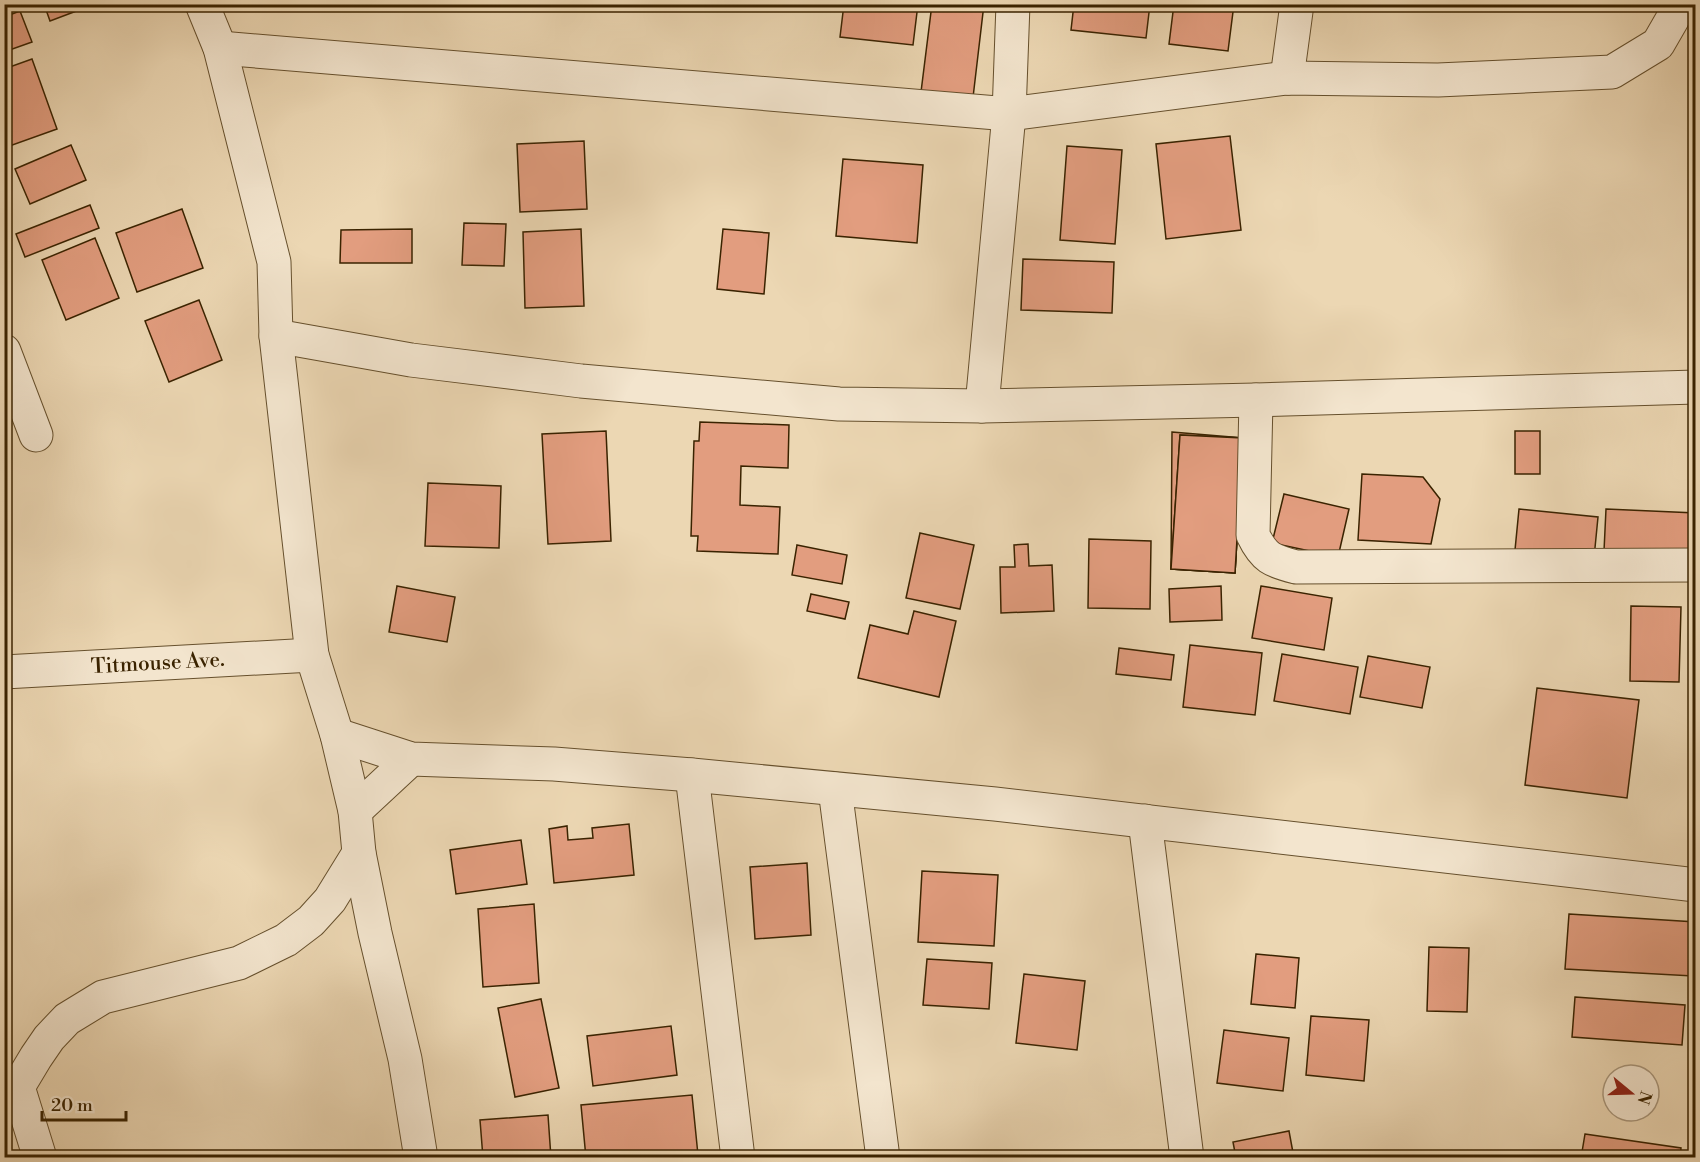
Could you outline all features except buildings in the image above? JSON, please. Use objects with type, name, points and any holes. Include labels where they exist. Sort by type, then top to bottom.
[{"type":"street","points":[[202,4],[220,48],[274,262],[276,336],[312,655],[337,735],[355,810],[359,853],[375,933],[405,1059],[421,1158]]},
{"type":"street","points":[[982,406],[1009,114],[1013,4]]},
{"type":"street","points":[[1287,78],[1297,4]]},
{"type":"street","points":[[220,48],[1009,114],[1287,78],[1438,80],[1612,72],[1658,44],[1673,18],[1675,4]]},
{"type":"street","points":[[276,336],[411,360],[581,381],[839,404],[982,406],[1695,387]]},
{"type":"street","points":[[4,351],[36,435]]},
{"type":"street","points":[[1256,400],[1253,535],[1259,547],[1274,561],[1296,567],[1695,565]]},
{"type":"street","name":"Titmouse Ave.","points":[[4,672],[312,655]]},
{"type":"street","points":[[337,735],[411,759],[554,764],[995,804],[1695,885]]},
{"type":"street","points":[[355,810],[411,759]]},
{"type":"street","points":[[692,775],[738,1158]]},
{"type":"street","points":[[835,789],[883,1158]]},
{"type":"street","points":[[1145,821],[1187,1158]]},
{"type":"street","points":[[40,1158],[11,1089],[49,1038],[67,1020],[103,997],[239,963],[286,940],[311,921],[330,900],[359,853]]}]
